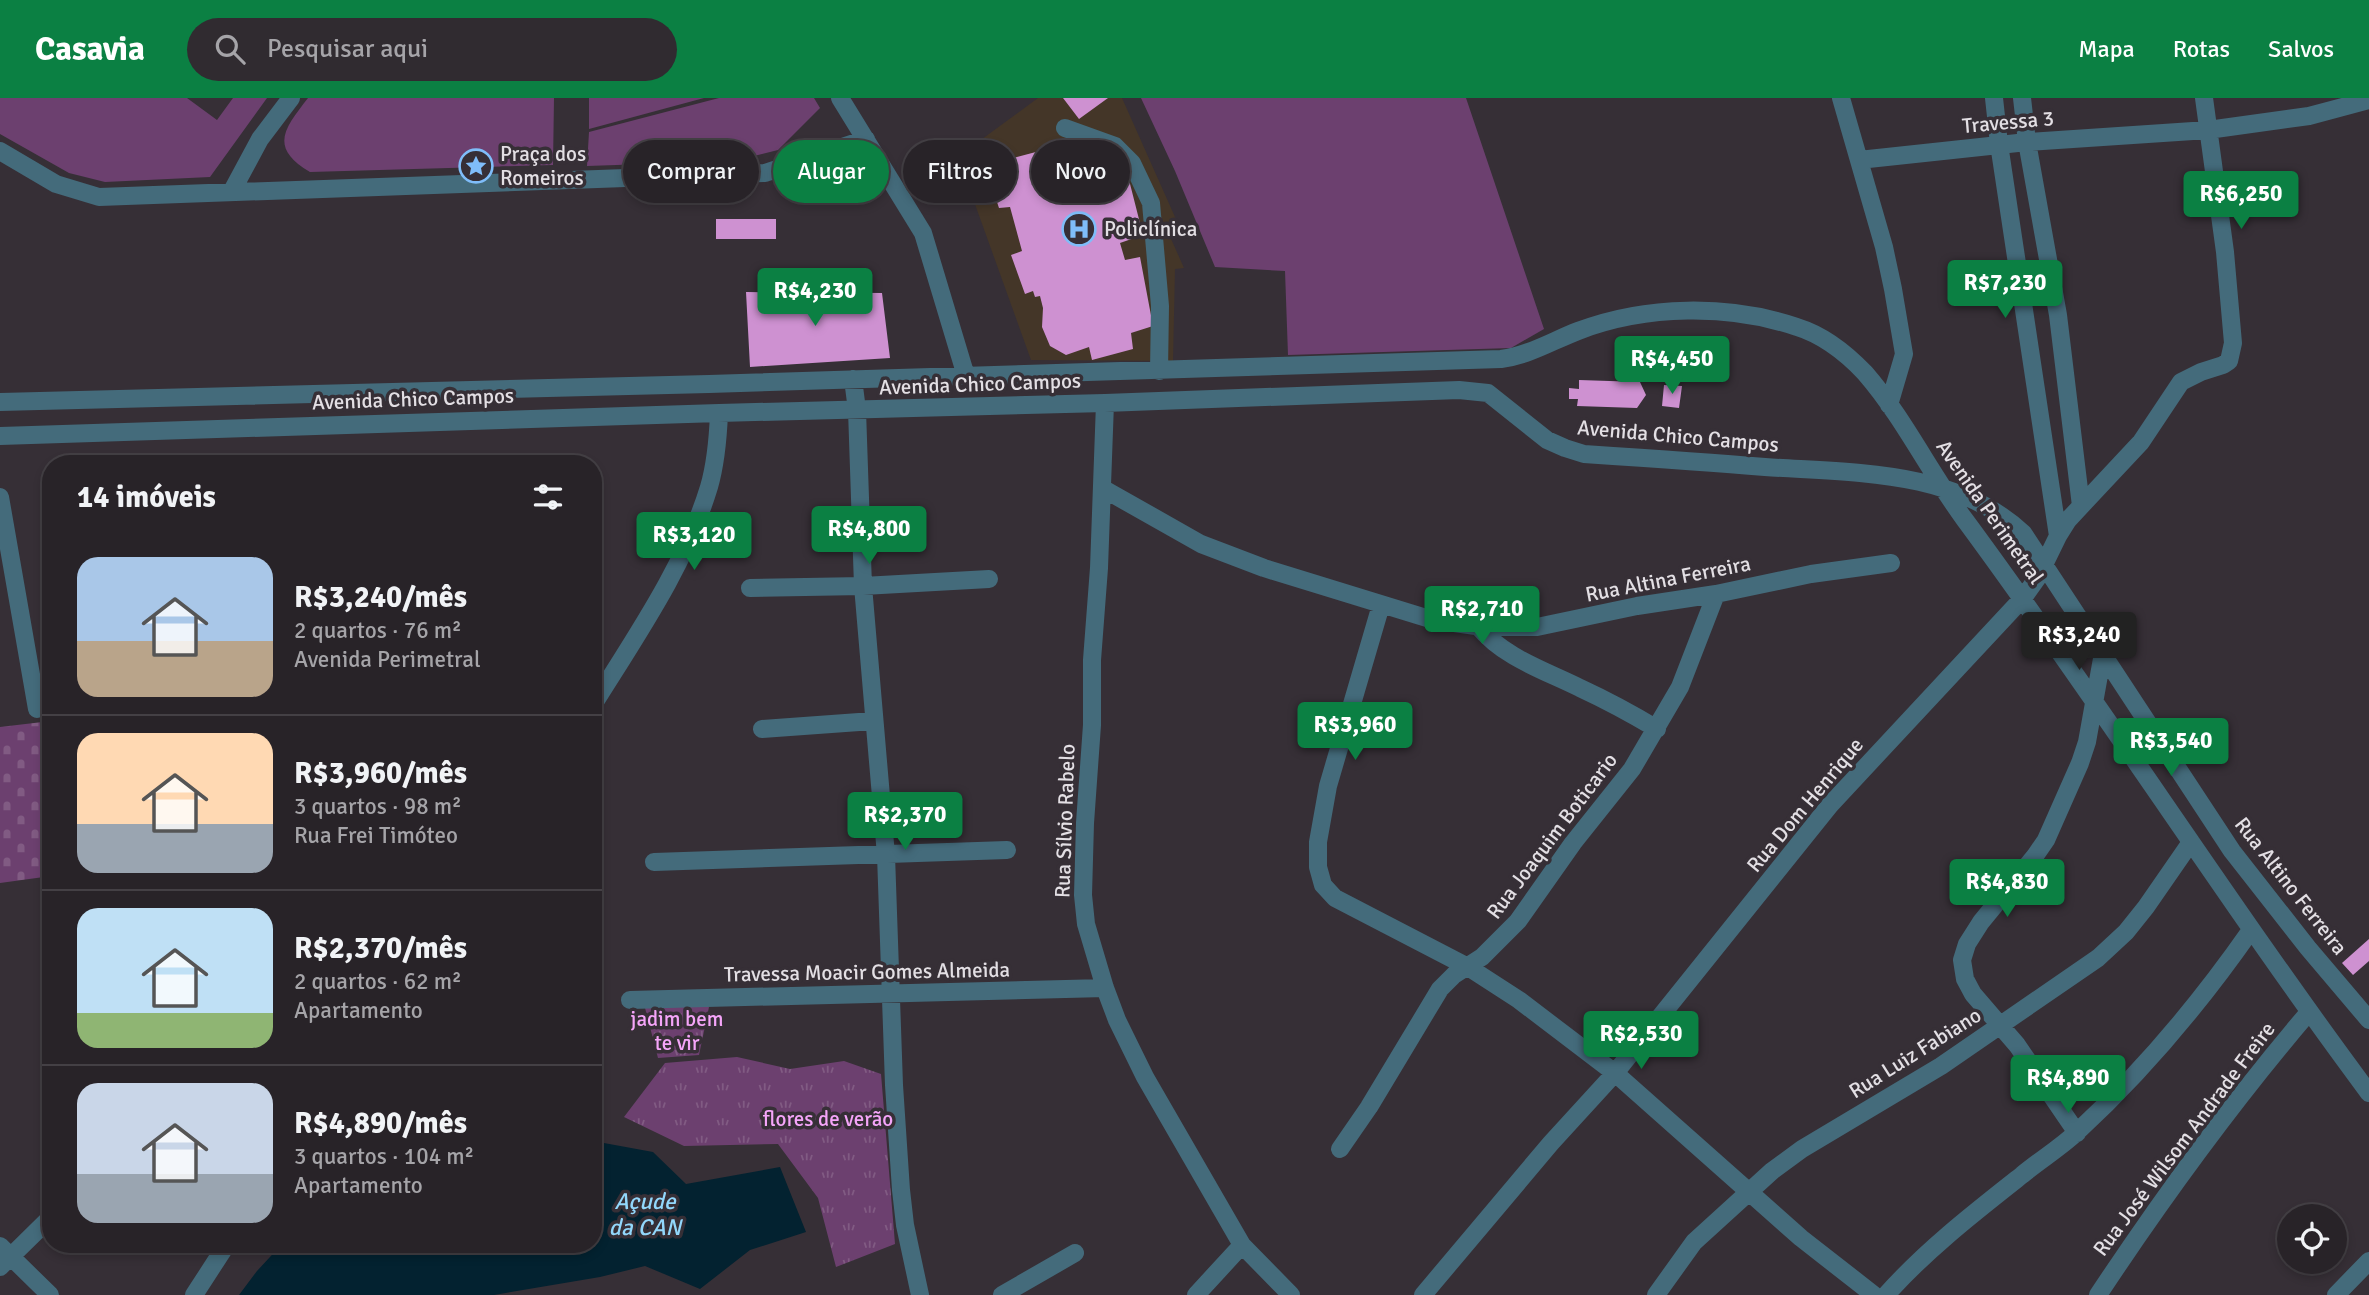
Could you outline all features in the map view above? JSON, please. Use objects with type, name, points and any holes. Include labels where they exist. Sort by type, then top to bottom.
[{"type":"street","points":[[232,191],[260,139],[291,98]]},
{"type":"street","points":[[840,98],[923,233],[967,376]]},
{"type":"street","points":[[1842,98],[1893,289],[1904,354],[1889,405]]},
{"type":"street","points":[[1994,98],[2058,536]]},
{"type":"street","points":[[2022,98],[2057,315],[2081,506]]},
{"type":"street","points":[[2204,98],[2208,130]]},
{"type":"street","name":"Travessa 3","points":[[1859,160],[1999,144],[2208,130],[2309,116],[2369,100]]},
{"type":"street","points":[[1065,128],[1115,146],[1132,163],[1151,203],[1160,306],[1159,371]]},
{"type":"street","name":"Rua Dom Henrique","points":[[1423,1295],[1551,1143],[1615,1073],[1830,805],[2022,598],[2058,536],[2081,506],[2141,442],[2181,382],[2229,361],[2232,343],[2227,278],[2208,130]]},
{"type":"street","points":[[0,151],[56,184],[99,197],[765,173],[866,139]]},
{"type":"street","name":"Avenida Perimetral","points":[[1548,345],[1578,331],[1619,318],[1663,312],[1748,314],[1802,328],[1844,353],[1865,374],[1889,405],[1941,487],[2094,699],[2251,930],[2369,1093]]},
{"type":"street","name":"Avenida Chico Campos","points":[[0,402],[1159,371],[1501,359],[1521,356],[1548,345]]},
{"type":"street","points":[[1266,366],[1267,398]]},
{"type":"street","points":[[853,379],[857,410],[863,586],[886,855],[894,1085],[901,1190],[905,1225],[920,1295]]},
{"type":"street","name":"Avenida Chico Campos","points":[[0,436],[1478,391],[1488,393],[1547,440],[1584,454],[1885,475],[1941,487],[2012,523],[2023,533],[2044,564]]},
{"type":"street","points":[[387,393],[388,423]]},
{"type":"street","name":"Rua Sílvio Rabelo","points":[[1105,403],[1083,895],[1088,934],[1117,1020],[1144,1077],[1242,1245],[1291,1295]]},
{"type":"street","points":[[602,690],[672,573],[692,532],[712,475],[717,452],[719,413]]},
{"type":"street","name":"Rua Altina Ferreira","points":[[1102,488],[1201,544],[1264,568],[1433,620],[1478,626],[1537,627],[1811,574],[1891,563]]},
{"type":"street","points":[[0,497],[37,709]]},
{"type":"street","name":"Rua Altino Ferreira","points":[[2044,564],[2232,851],[2369,1020]]},
{"type":"street","points":[[750,588],[863,586],[989,579]]},
{"type":"street","name":"Rua Joaquim Boticario","points":[[1340,1149],[1381,1088],[1440,989],[1454,975],[1482,957],[1518,921],[1573,843],[1632,769],[1680,687],[1716,594]]},
{"type":"street","points":[[1381,605],[1328,786],[1318,842],[1318,867],[1323,885],[1335,898],[1468,967],[1519,1000],[1615,1073],[1747,1192],[1874,1295]]},
{"type":"street","points":[[1478,626],[1492,642],[1511,656],[1611,703],[1657,729]]},
{"type":"street","points":[[2077,1133],[2017,1045],[1973,994],[1965,979],[1962,960],[1967,944],[1981,922],[2046,840],[2087,742],[2102,653]]},
{"type":"street","points":[[762,729],[873,721]]},
{"type":"street","name":"Rua Luiz Fabiano","points":[[1656,1295],[1694,1242],[1747,1192],[1802,1149],[1941,1066],[2098,958],[2126,932],[2146,908],[2191,842]]},
{"type":"street","points":[[654,862],[1007,850]]},
{"type":"street","points":[[2210,869],[2232,851]]},
{"type":"street","points":[[1886,1295],[1924,1255],[2077,1133],[2182,1021],[2251,930]]},
{"type":"street","name":"Travessa Moacir Gomes Almeida","points":[[630,1000],[1105,988]]},
{"type":"street","name":"Rua José Wilsom Andrade Freire","points":[[2098,1295],[2183,1171],[2309,1012]]},
{"type":"street","points":[[42,1224],[3,1256],[50,1295]]},
{"type":"street","points":[[1196,1295],[1242,1245]]},
{"type":"street","points":[[194,1295],[221,1253]]},
{"type":"street","points":[[1002,1295],[1075,1253]]},
{"type":"street","points":[[2336,1295],[2369,1261]]},
{"type":"shaded area","name":"Policlínica","points":[[1038,98],[1122,98],[1179,226],[1168,232],[1184,268],[1175,269],[1173,361],[1031,360],[975,203],[1017,203],[1017,140],[981,140]]},
{"type":"green space","points":[[0,98],[187,98],[217,120],[233,98],[267,98],[210,177],[105,182],[69,173],[0,134]]},
{"type":"green space","points":[[308,98],[554,98],[553,165],[310,172],[297,163],[285,146],[287,128]]},
{"type":"green space","points":[[589,98],[704,98],[589,129]]},
{"type":"green space","points":[[719,98],[814,98],[820,108],[788,140],[773,140],[773,151],[759,155],[759,140],[623,140],[623,165],[587,166],[589,132]]},
{"type":"green space","points":[[1141,98],[1466,98],[1544,329],[1511,348],[1288,355],[1285,271],[1215,267]]},
{"type":"green space","points":[[42,722],[42,877],[0,883],[0,727]]},
{"type":"green space","name":"jadim bem te vir","points":[[643,1000],[709,1007],[699,1055],[658,1058]]},
{"type":"green space","name":"flores de verão","points":[[737,1057],[790,1069],[844,1061],[881,1074],[895,1244],[836,1267],[818,1198],[778,1144],[684,1146],[624,1117],[665,1063]]},
{"type":"water","name":"Açude da CAN","points":[[602,1143],[653,1152],[686,1184],[780,1167],[806,1232],[750,1250],[700,1289],[645,1266],[600,1277],[494,1295],[239,1295],[274,1253],[602,1253]]},
{"type":"building","points":[[1063,98],[1108,98],[1079,119]]},
{"type":"building","points":[[1031,153],[1031,203],[1130,203],[1130,184],[1143,235],[1120,243],[1125,260],[1140,257],[1153,326],[1131,333],[1133,349],[1092,360],[1089,347],[1066,355],[1050,346],[1042,327],[1043,308],[1040,296],[1035,297],[1033,291],[1025,294],[1011,255],[1022,251],[1010,207],[999,208],[997,203],[1017,203],[1017,157]]},
{"type":"building","points":[[716,219],[776,219],[776,239],[716,239]]},
{"type":"building","points":[[746,292],[882,293],[890,358],[750,367]]},
{"type":"building","points":[[1579,380],[1640,382],[1646,395],[1637,408],[1577,406],[1578,399],[1569,399],[1569,388],[1579,389]]},
{"type":"building","points":[[1664,385],[1682,386],[1679,408],[1662,406]]},
{"type":"building","points":[[2369,939],[2369,961],[2353,975],[2342,963]]},
{"type":"place","name":"Praça dos Romeiros","points":[[476,166]]},
{"type":"place","name":"Policlínica","points":[[1079,229]]}]
